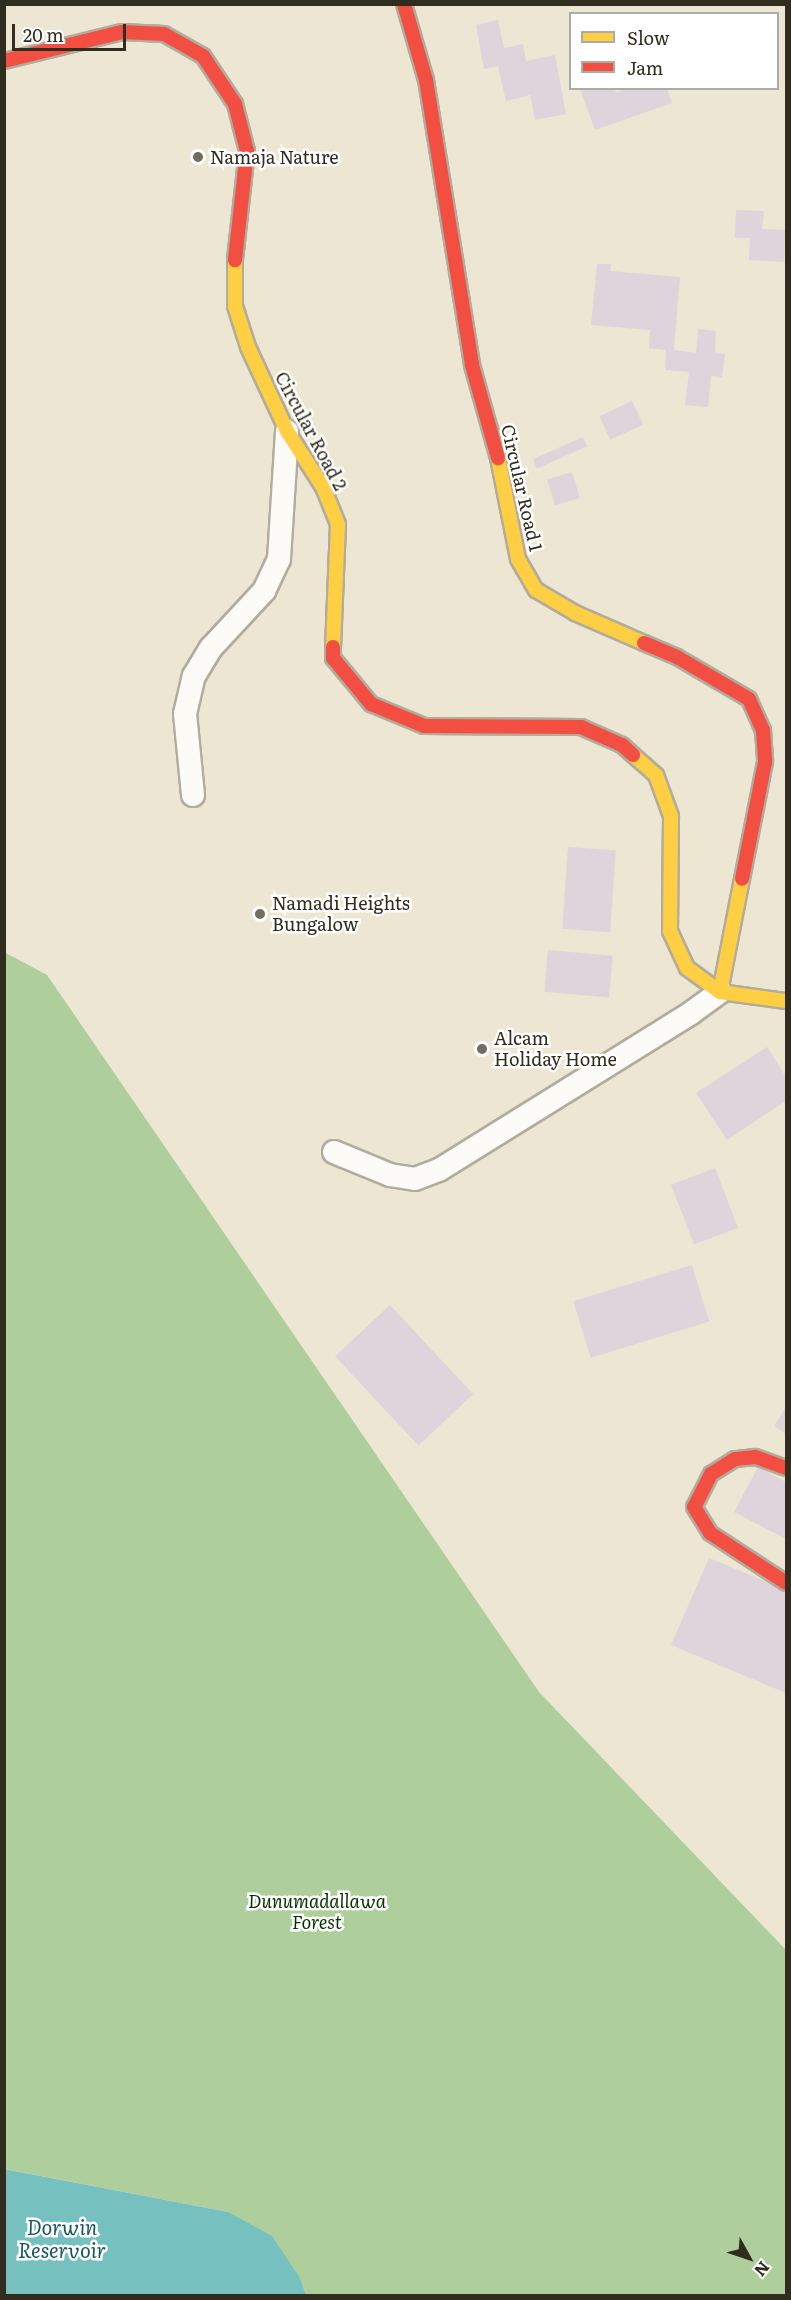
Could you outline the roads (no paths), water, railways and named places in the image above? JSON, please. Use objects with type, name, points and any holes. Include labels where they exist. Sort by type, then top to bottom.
[{"type":"street","name":"Circular Road 1","points":[[404,4],[426,80],[471,365],[508,494],[518,559],[536,590],[575,613],[677,657],[749,699],[763,730],[765,762],[720,992]]},
{"type":"street","name":"Circular Road 2","points":[[4,61],[122,32],[164,34],[203,56],[235,104],[247,151],[234,266],[236,306],[248,347],[287,431],[323,487],[338,524],[333,658],[371,704],[424,726],[581,727],[622,745],[656,775],[671,816],[670,932],[687,968],[720,992]]},
{"type":"street","points":[[720,992],[786,1001]]},
{"type":"street","points":[[786,1468],[755,1457],[735,1459],[711,1474],[694,1507],[710,1533],[786,1583]]},
{"type":"lane","points":[[194,795],[185,714],[194,676],[211,648],[264,591],[279,559],[287,431]]},
{"type":"lane","points":[[334,1152],[390,1175],[415,1179],[439,1170],[691,1013],[720,992]]},
{"type":"water","name":"Dorwin Reservoir","points":[[4,2169],[228,2212],[272,2236],[300,2278],[306,2295],[5,2295]]},
{"type":"place","name":"Namaja Nature","points":[[198,157]]},
{"type":"place","name":"Namadi Heights Bungalow","points":[[260,914]]},
{"type":"place","name":"Alcam Holiday Home","points":[[482,1049]]},
{"type":"park label","name":"Dunumadallawa Forest","points":[[317,1912]]}]
